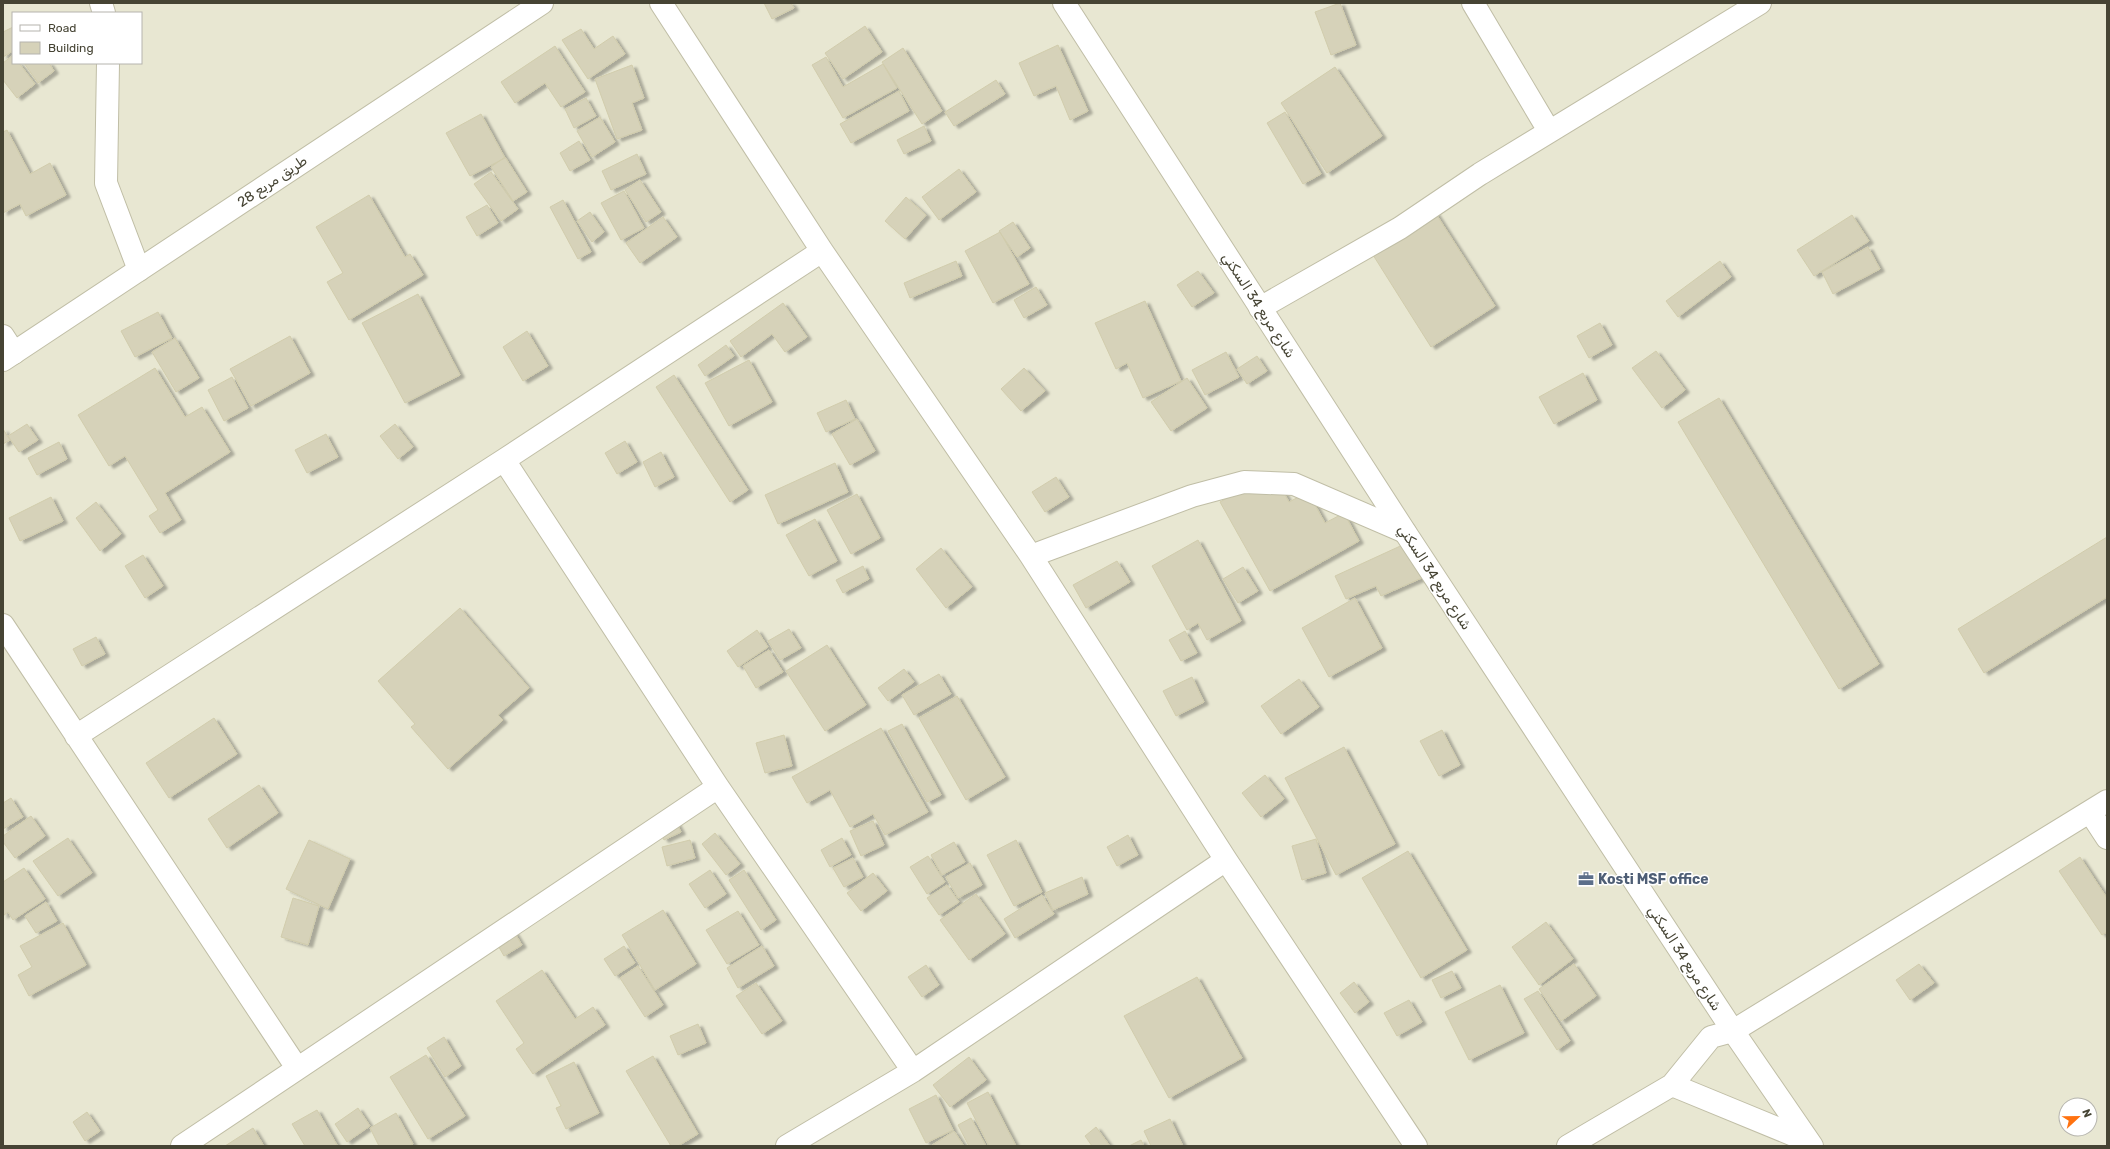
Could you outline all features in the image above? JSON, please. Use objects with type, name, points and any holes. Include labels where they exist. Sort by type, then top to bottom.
[{"type":"street","name":"طريق مربع 28","points":[[7,350],[139,270],[542,3]]},
{"type":"street","points":[[661,3],[822,251],[1031,556],[1226,860],[1416,1146]]},
{"type":"street","name":"شارع مربع 34 السكني","points":[[1064,3],[1405,532],[1733,1031],[1810,1143]]},
{"type":"street","points":[[1473,3],[1549,131]]},
{"type":"street","points":[[1260,308],[1400,228],[1480,174],[1760,3]]},
{"type":"street","points":[[108,64],[106,183],[139,270]]},
{"type":"street","points":[[76,736],[504,460],[822,251]]},
{"type":"street","points":[[504,460],[718,787],[913,1071]]},
{"type":"street","points":[[1031,556],[1192,496],[1244,482],[1294,484],[1405,532]]},
{"type":"street","points":[[3,625],[297,1068]]},
{"type":"street","points":[[182,1146],[718,787]]},
{"type":"street","points":[[1568,1146],[1672,1085],[1711,1037],[1733,1031],[2099,806],[2107,838]]},
{"type":"street","points":[[787,1146],[913,1071],[1226,860]]},
{"type":"street","points":[[1672,1085],[1810,1143]]},
{"type":"shaded area","points":[[3,3],[2107,3],[2107,1146],[3,1146]]},
{"type":"building","points":[[764,3],[791,3],[794,8],[772,19]]},
{"type":"building","points":[[1340,3],[1356,45],[1331,55],[1315,12]]},
{"type":"building","points":[[865,26],[882,52],[843,79],[825,53]]},
{"type":"building","points":[[12,28],[12,52],[3,57],[3,32]]},
{"type":"building","points":[[581,29],[594,49],[613,36],[625,54],[588,79],[562,40]]},
{"type":"building","points":[[1058,45],[1088,111],[1070,120],[1056,86],[1034,96],[1019,63]]},
{"type":"building","points":[[555,46],[585,92],[561,107],[545,83],[515,103],[501,82]]},
{"type":"building","points":[[903,48],[942,111],[922,124],[882,62]]},
{"type":"building","points":[[12,56],[12,64],[20,64],[35,84],[17,98],[3,80],[3,63]]},
{"type":"building","points":[[826,57],[843,87],[883,64],[897,88],[843,118],[812,65]]},
{"type":"building","points":[[25,64],[50,64],[54,71],[38,83]]},
{"type":"building","points":[[632,65],[644,98],[632,103],[642,130],[617,139],[595,79]]},
{"type":"building","points":[[1335,67],[1382,136],[1327,173],[1281,103]]},
{"type":"building","points":[[996,80],[1005,94],[954,126],[945,112]]},
{"type":"building","points":[[899,91],[909,111],[851,143],[840,124]]},
{"type":"building","points":[[586,98],[596,116],[574,128],[565,109]]},
{"type":"building","points":[[1285,112],[1321,174],[1303,184],[1267,123]]},
{"type":"building","points":[[481,114],[505,158],[470,176],[446,133]]},
{"type":"building","points":[[600,117],[615,142],[592,157],[577,131]]},
{"type":"building","points":[[924,126],[931,141],[904,154],[897,140]]},
{"type":"building","points":[[7,130],[30,174],[50,163],[66,195],[26,216],[20,204],[3,213],[3,132]]},
{"type":"building","points":[[579,141],[590,160],[570,171],[560,153]]},
{"type":"building","points":[[637,154],[646,174],[611,190],[602,171]]},
{"type":"building","points":[[505,157],[527,192],[513,201],[491,167]]},
{"type":"building","points":[[959,169],[976,192],[939,220],[922,197]]},
{"type":"building","points":[[491,172],[518,209],[501,221],[474,184]]},
{"type":"building","points":[[640,180],[661,212],[646,222],[625,190]]},
{"type":"building","points":[[624,191],[644,228],[621,240],[601,203]]},
{"type":"building","points":[[369,195],[405,257],[410,254],[423,275],[349,320],[327,282],[343,273],[316,227]]},
{"type":"building","points":[[906,197],[926,215],[905,239],[885,221]]},
{"type":"building","points":[[563,200],[591,252],[578,259],[550,207]]},
{"type":"building","points":[[487,205],[498,223],[477,236],[466,217]]},
{"type":"building","points":[[1431,206],[1495,306],[1431,347],[1368,247]]},
{"type":"building","points":[[590,212],[604,232],[592,242],[577,221]]},
{"type":"building","points":[[1852,215],[1869,241],[1814,276],[1797,250]]},
{"type":"building","points":[[663,217],[677,237],[640,263],[626,243]]},
{"type":"building","points":[[1013,222],[1030,248],[1017,257],[999,231]]},
{"type":"building","points":[[1000,232],[1029,284],[993,303],[965,251]]},
{"type":"building","points":[[1868,247],[1880,269],[1833,294],[1822,272]]},
{"type":"building","points":[[956,261],[962,276],[910,298],[904,283]]},
{"type":"building","points":[[1720,261],[1731,277],[1678,317],[1666,301]]},
{"type":"building","points":[[1198,271],[1214,293],[1192,307],[1177,285]]},
{"type":"building","points":[[1036,287],[1047,305],[1024,318],[1014,300]]},
{"type":"building","points":[[418,294],[460,375],[405,403],[362,323]]},
{"type":"building","points":[[1145,301],[1181,381],[1143,398],[1127,363],[1116,369],[1095,323]]},
{"type":"building","points":[[783,303],[807,337],[785,352],[772,334],[741,357],[730,341]]},
{"type":"building","points":[[158,312],[172,338],[135,357],[121,331]]},
{"type":"building","points":[[1600,323],[1612,345],[1589,358],[1577,336]]},
{"type":"building","points":[[527,331],[548,366],[523,381],[503,347]]},
{"type":"building","points":[[290,336],[310,373],[251,406],[230,369]]},
{"type":"building","points":[[175,338],[199,378],[176,392],[152,352]]},
{"type":"building","points":[[726,345],[734,356],[705,376],[698,365]]},
{"type":"building","points":[[1656,351],[1685,390],[1662,408],[1632,368]]},
{"type":"building","points":[[1226,352],[1239,377],[1205,395],[1192,370]]},
{"type":"building","points":[[1257,356],[1267,371],[1247,384],[1237,369]]},
{"type":"building","points":[[749,360],[772,402],[729,426],[705,383]]},
{"type":"building","points":[[155,368],[185,417],[202,407],[230,452],[165,493],[181,520],[160,533],[149,516],[158,510],[125,456],[109,466],[78,415]]},
{"type":"building","points":[[1024,368],[1045,391],[1021,411],[1001,389]]},
{"type":"building","points":[[1583,373],[1597,400],[1554,424],[1539,397]]},
{"type":"building","points":[[674,375],[748,490],[730,502],[656,387]]},
{"type":"building","points":[[232,377],[248,408],[224,421],[208,390]]},
{"type":"building","points":[[1187,378],[1207,408],[1171,431],[1151,402]]},
{"type":"building","points":[[1719,398],[1879,664],[1839,689],[1678,422]]},
{"type":"building","points":[[846,400],[855,419],[826,432],[817,413]]},
{"type":"building","points":[[857,419],[875,451],[850,465],[832,434]]},
{"type":"building","points":[[27,424],[38,440],[19,452],[8,436]]},
{"type":"building","points":[[395,424],[413,447],[398,459],[380,436]]},
{"type":"building","points":[[3,429],[10,440],[3,444]]},
{"type":"building","points":[[326,434],[338,457],[307,473],[295,450]]},
{"type":"building","points":[[625,441],[637,462],[617,474],[605,453]]},
{"type":"building","points":[[59,442],[67,459],[37,475],[28,458]]},
{"type":"building","points":[[661,452],[674,477],[655,487],[643,462]]},
{"type":"building","points":[[835,463],[848,492],[778,524],[765,495]]},
{"type":"building","points":[[1273,473],[1289,502],[1308,492],[1325,523],[1344,513],[1359,541],[1270,591],[1220,502]]},
{"type":"building","points":[[1056,477],[1069,497],[1045,512],[1032,492]]},
{"type":"building","points":[[857,494],[880,538],[851,554],[827,510]]},
{"type":"building","points":[[51,497],[63,521],[20,541],[9,518]]},
{"type":"building","points":[[96,502],[121,534],[100,551],[76,518]]},
{"type":"building","points":[[815,519],[837,561],[809,576],[786,535]]},
{"type":"building","points":[[2107,537],[2107,597],[1984,673],[1958,629]]},
{"type":"building","points":[[1198,540],[1241,621],[1207,640],[1198,623],[1187,630],[1152,566]]},
{"type":"building","points":[[1409,542],[1424,577],[1381,596],[1376,586],[1346,599],[1335,576]]},
{"type":"building","points":[[941,548],[972,587],[946,608],[916,569]]},
{"type":"building","points":[[143,555],[163,586],[145,598],[125,566]]},
{"type":"building","points":[[1117,561],[1130,582],[1086,608],[1073,585]]},
{"type":"building","points":[[863,566],[869,579],[843,593],[836,580]]},
{"type":"building","points":[[1243,567],[1258,591],[1238,603],[1223,579]]},
{"type":"building","points":[[1355,598],[1382,648],[1329,677],[1302,628]]},
{"type":"building","points":[[460,608],[529,688],[498,715],[503,720],[448,769],[411,727],[415,724],[378,681]]},
{"type":"building","points":[[789,629],[801,648],[780,660],[768,641]]},
{"type":"building","points":[[757,630],[768,647],[738,667],[727,651]]},
{"type":"building","points":[[1185,631],[1197,653],[1181,661],[1169,640]]},
{"type":"building","points":[[96,637],[105,654],[82,666],[73,649]]},
{"type":"building","points":[[827,645],[866,705],[825,731],[786,671]]},
{"type":"building","points":[[769,650],[783,672],[756,688],[743,666]]},
{"type":"building","points":[[904,669],[914,682],[888,701],[878,688]]},
{"type":"building","points":[[939,674],[951,694],[914,715],[902,695]]},
{"type":"building","points":[[1192,677],[1204,702],[1176,716],[1163,691]]},
{"type":"building","points":[[1299,679],[1319,707],[1281,734],[1261,706]]},
{"type":"building","points":[[957,696],[1005,777],[966,800],[919,718]]},
{"type":"building","points":[[214,718],[237,754],[169,798],[146,763]]},
{"type":"building","points":[[902,724],[941,795],[927,802],[888,731]]},
{"type":"building","points":[[881,728],[928,812],[885,835],[873,814],[850,827],[830,790],[807,803],[792,777]]},
{"type":"building","points":[[1442,730],[1460,765],[1439,776],[1420,741]]},
{"type":"building","points":[[784,735],[792,766],[765,773],[756,743]]},
{"type":"building","points":[[1344,747],[1395,844],[1336,875],[1285,778]]},
{"type":"building","points":[[1265,775],[1284,799],[1261,817],[1242,793]]},
{"type":"building","points":[[259,785],[278,813],[227,848],[208,819]]},
{"type":"building","points":[[11,798],[23,817],[3,829],[3,803]]},
{"type":"building","points":[[669,809],[681,832],[664,840],[652,818]]},
{"type":"building","points":[[31,816],[45,836],[15,858],[3,842],[3,836]]},
{"type":"building","points":[[873,821],[884,845],[861,856],[850,831]]},
{"type":"building","points":[[715,833],[740,864],[726,875],[702,844]]},
{"type":"building","points":[[1128,835],[1138,855],[1117,866],[1107,847]]},
{"type":"building","points":[[68,838],[92,873],[58,896],[33,861]]},
{"type":"building","points":[[842,838],[851,855],[830,867],[821,850]]},
{"type":"building","points":[[1316,839],[1326,873],[1302,880],[1292,846]]},
{"type":"building","points":[[309,840],[350,859],[328,909],[286,889]]},
{"type":"building","points":[[690,840],[695,858],[667,866],[662,847]]},
{"type":"building","points":[[1016,840],[1042,892],[1014,906],[987,855]]},
{"type":"building","points":[[954,842],[965,862],[942,875],[931,855]]},
{"type":"building","points":[[1408,851],[1467,950],[1421,978],[1362,878]]},
{"type":"building","points":[[928,856],[945,882],[927,894],[910,867]]},
{"type":"building","points":[[2080,857],[2107,898],[2107,932],[2102,935],[2059,871]]},
{"type":"building","points":[[853,858],[863,877],[844,887],[833,868]]},
{"type":"building","points":[[970,863],[982,885],[958,898],[946,877]]},
{"type":"building","points":[[24,868],[45,899],[13,920],[8,912],[3,916],[3,882]]},
{"type":"building","points":[[710,870],[726,894],[705,908],[689,884]]},
{"type":"building","points":[[744,870],[776,920],[761,930],[729,880]]},
{"type":"building","points":[[873,873],[887,891],[861,911],[847,893]]},
{"type":"building","points":[[1082,877],[1088,894],[1053,910],[1045,893]]},
{"type":"building","points":[[947,885],[959,902],[939,915],[927,898]]},
{"type":"building","points":[[976,894],[1005,934],[969,960],[940,920]]},
{"type":"building","points":[[1042,895],[1054,914],[1015,938],[1004,919]]},
{"type":"building","points":[[293,898],[319,906],[308,945],[281,937]]},
{"type":"building","points":[[46,902],[57,921],[36,933],[25,916]]},
{"type":"building","points":[[663,910],[696,964],[655,990],[622,935]]},
{"type":"building","points":[[738,911],[759,945],[727,964],[706,930]]},
{"type":"building","points":[[1546,922],[1573,959],[1539,985],[1512,947]]},
{"type":"building","points":[[63,923],[86,965],[29,996],[18,975],[32,967],[20,946]]},
{"type":"building","points":[[509,924],[522,945],[504,956],[492,935]]},
{"type":"building","points":[[624,946],[635,963],[615,976],[604,959]]},
{"type":"building","points":[[762,946],[774,966],[738,988],[727,968]]},
{"type":"building","points":[[1574,964],[1596,996],[1561,1021],[1539,989]]},
{"type":"building","points":[[1919,964],[1934,983],[1910,1000],[1896,980]]},
{"type":"building","points":[[926,965],[939,985],[922,997],[908,977]]},
{"type":"building","points":[[638,966],[663,1005],[645,1017],[620,978]]},
{"type":"building","points":[[542,970],[575,1019],[593,1007],[605,1025],[533,1074],[516,1049],[524,1043],[496,1001]]},
{"type":"building","points":[[1452,971],[1461,988],[1441,998],[1432,980]]},
{"type":"building","points":[[1197,977],[1242,1058],[1169,1098],[1124,1016]]},
{"type":"building","points":[[1354,982],[1369,1002],[1355,1013],[1340,993]]},
{"type":"building","points":[[756,983],[782,1021],[762,1034],[736,996]]},
{"type":"building","points":[[1500,985],[1524,1033],[1469,1060],[1445,1012]]},
{"type":"building","points":[[1538,991],[1570,1041],[1557,1050],[1524,999]]},
{"type":"building","points":[[1409,1000],[1422,1022],[1397,1036],[1384,1013]]},
{"type":"building","points":[[698,1024],[706,1043],[678,1055],[670,1036]]},
{"type":"building","points":[[444,1037],[461,1066],[445,1077],[427,1048]]},
{"type":"building","points":[[426,1055],[465,1116],[428,1139],[390,1077]]},
{"type":"building","points":[[653,1056],[698,1134],[678,1146],[671,1146],[626,1071]]},
{"type":"building","points":[[969,1057],[986,1080],[950,1107],[933,1085]]},
{"type":"building","points":[[574,1062],[599,1113],[566,1129],[556,1108],[561,1106],[546,1076]]},
{"type":"building","points":[[988,1092],[1016,1146],[989,1146],[967,1103]]},
{"type":"building","points":[[936,1095],[953,1130],[926,1143],[909,1109]]},
{"type":"building","points":[[358,1108],[370,1126],[347,1142],[335,1124]]},
{"type":"building","points":[[317,1110],[337,1145],[305,1146],[292,1124]]},
{"type":"building","points":[[87,1112],[100,1131],[85,1141],[73,1122]]},
{"type":"building","points":[[396,1113],[413,1144],[409,1146],[379,1146],[370,1128]]},
{"type":"building","points":[[971,1118],[986,1146],[969,1146],[958,1125]]},
{"type":"building","points":[[1170,1119],[1183,1146],[1151,1146],[1144,1131]]},
{"type":"building","points":[[1096,1127],[1110,1146],[1092,1146],[1085,1136]]},
{"type":"building","points":[[253,1128],[264,1146],[225,1146]]},
{"type":"building","points":[[954,1131],[964,1146],[931,1146]]},
{"type":"building","points":[[1141,1140],[1144,1146],[1129,1146]]},
{"type":"place","name":"Kosti MSF office","points":[[1586,879]]}]
